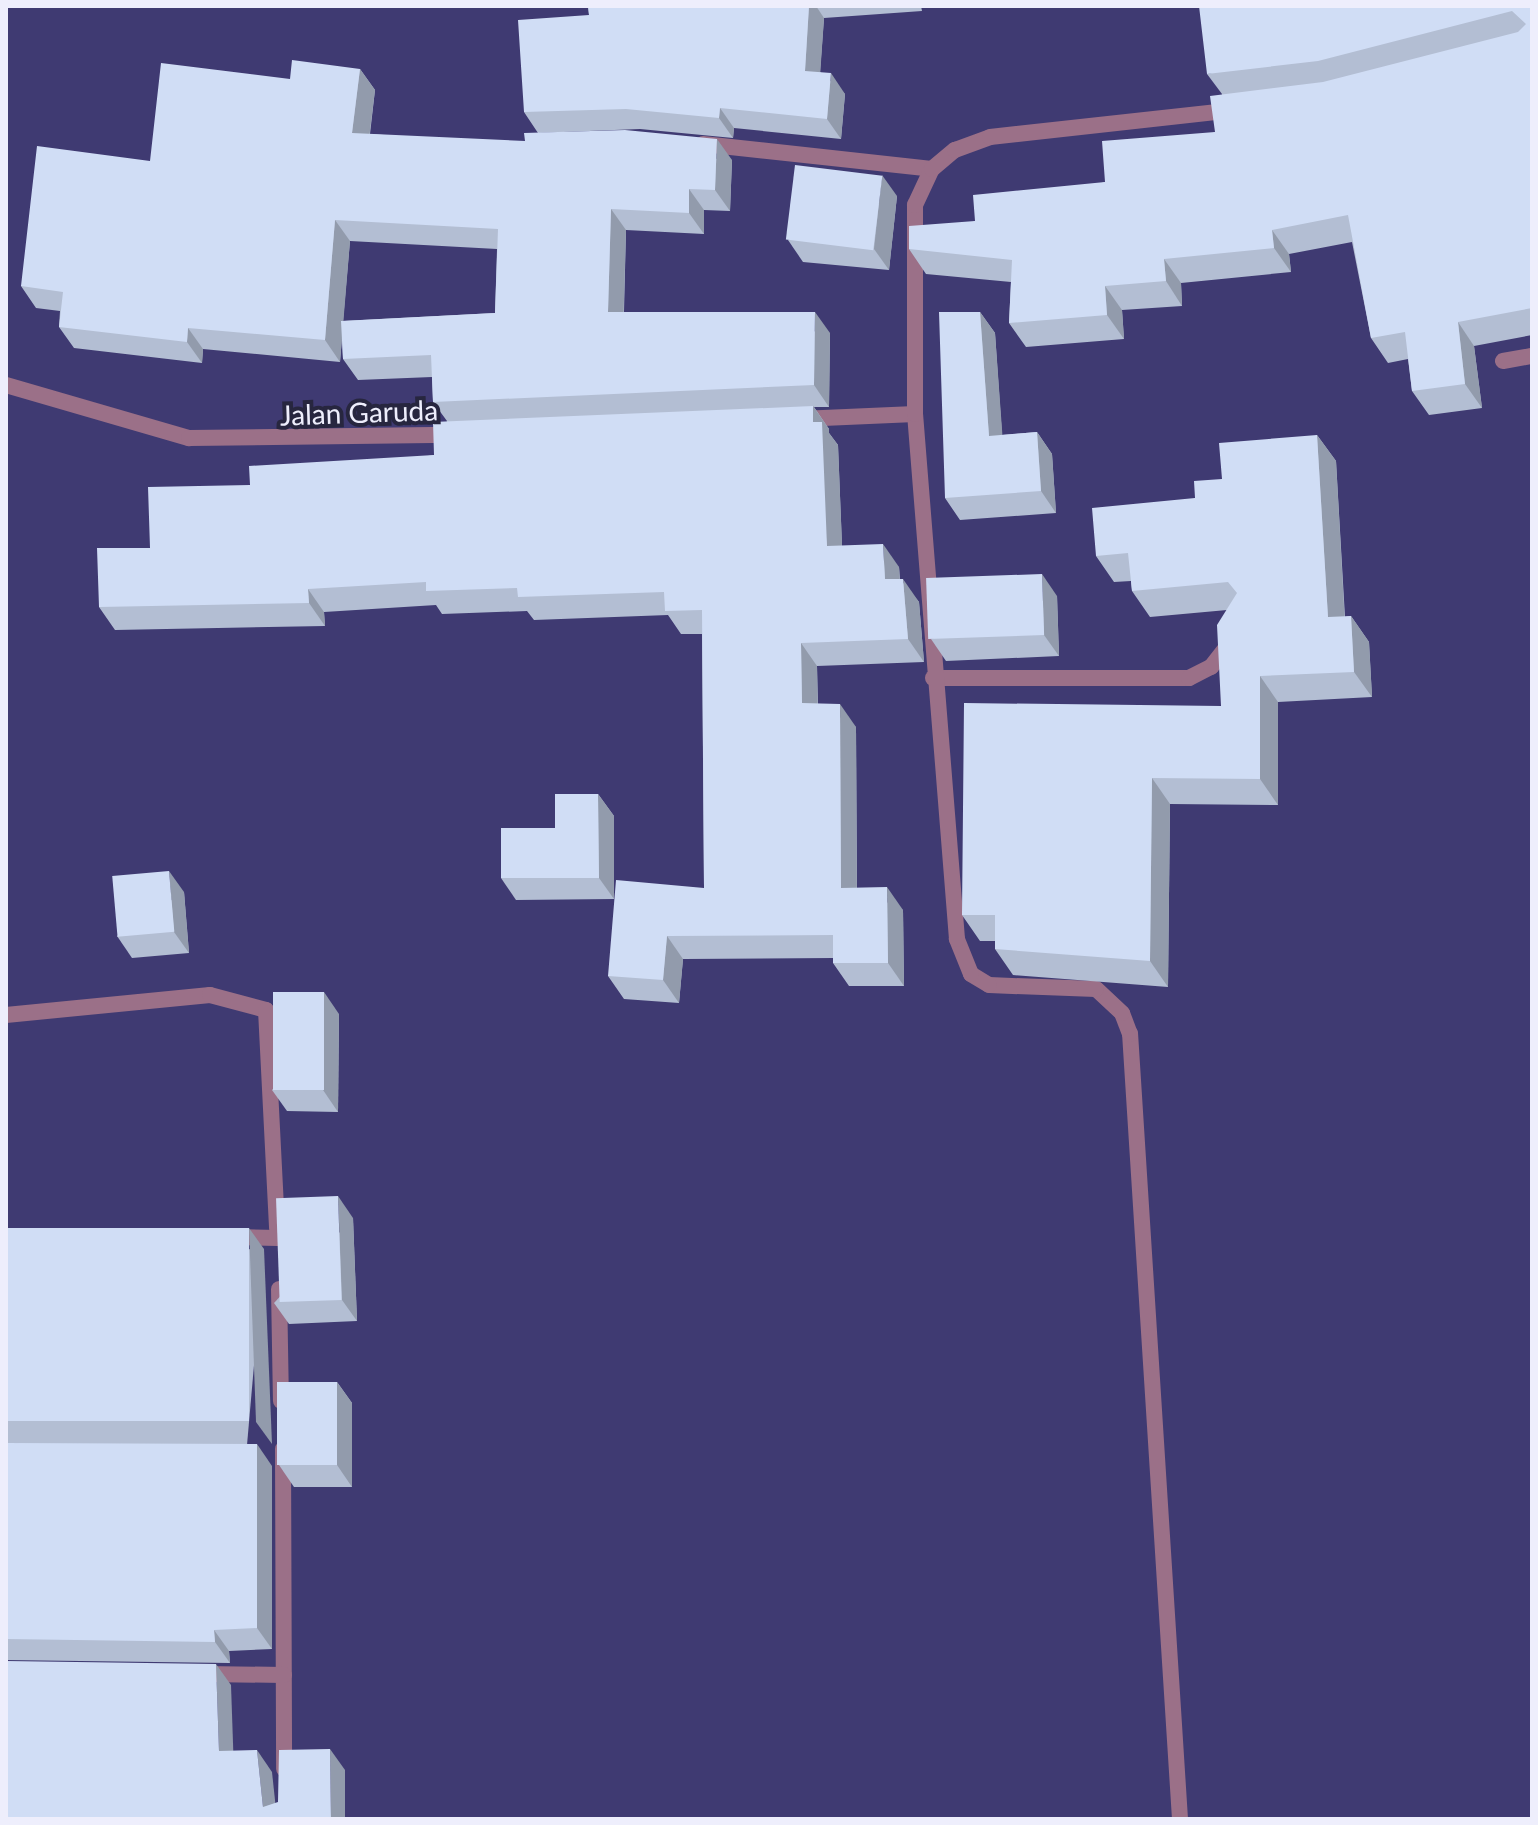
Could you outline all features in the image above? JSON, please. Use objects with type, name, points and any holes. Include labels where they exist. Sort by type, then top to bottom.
[{"type":"street","points":[[1180,1819],[1130,1034],[1122,1013],[1096,989],[989,985],[960,957],[933,678],[915,414],[915,205],[932,169],[955,150],[990,137],[1262,107]]},
{"type":"street","points":[[685,143],[932,169]]},
{"type":"street","points":[[1503,361],[1532,356]]},
{"type":"street","name":"Jalan Garuda","points":[[6,385],[189,438],[472,434]]},
{"type":"street","points":[[772,420],[915,414]]},
{"type":"street","points":[[933,678],[1189,678],[1211,667],[1244,619]]},
{"type":"street","points":[[6,1015],[210,995],[266,1010],[278,1253],[275,1455],[284,1675],[283,1790]]},
{"type":"street","points":[[214,1237],[278,1253]]},
{"type":"street","points":[[191,1674],[284,1675]]},
{"type":"building","points":[[588,6],[809,6],[805,71],[831,73],[827,119],[720,108],[719,118],[626,109],[524,112],[518,20],[589,15]]},
{"type":"building","points":[[1199,6],[1532,6],[1532,308],[1458,322],[1465,384],[1412,391],[1405,332],[1371,338],[1348,215],[1272,230],[1274,248],[1164,259],[1166,281],[1105,286],[1107,315],[1009,323],[1012,260],[909,249],[909,226],[975,221],[973,195],[1105,182],[1102,141],[1215,132],[1210,96],[1323,82],[1518,32],[1526,24],[1512,11],[1318,61],[1207,74]]},
{"type":"building","points":[[292,60],[360,69],[352,133],[525,141],[524,133],[625,130],[717,139],[715,190],[689,189],[689,213],[611,209],[608,312],[815,312],[814,385],[433,402],[431,355],[343,359],[341,321],[495,313],[498,229],[335,220],[325,340],[188,328],[187,342],[59,327],[63,292],[21,286],[37,146],[150,161],[161,63],[290,79]]},
{"type":"building","points":[[795,165],[882,176],[873,250],[786,239]]},
{"type":"building","points":[[939,312],[980,312],[989,436],[1037,432],[1041,491],[945,498]]},
{"type":"building","points":[[813,406],[813,422],[822,422],[827,546],[883,544],[885,579],[903,579],[908,639],[801,643],[802,703],[840,704],[841,888],[887,887],[888,963],[833,963],[833,935],[667,936],[663,980],[608,976],[616,880],[704,888],[702,610],[665,611],[664,592],[518,597],[517,588],[426,591],[426,582],[308,589],[309,603],[99,607],[97,548],[150,548],[148,487],[250,485],[249,466],[434,455],[433,422]]},
{"type":"building","points":[[1317,435],[1328,617],[1351,616],[1354,672],[1260,676],[1260,779],[1152,778],[1150,961],[995,949],[995,915],[962,915],[964,703],[1221,706],[1217,625],[1237,593],[1228,582],[1132,591],[1128,553],[1096,556],[1092,508],[1195,498],[1194,481],[1222,479],[1219,443]]},
{"type":"building","points":[[1042,574],[1044,635],[928,639],[926,578]]},
{"type":"building","points":[[555,794],[598,794],[599,878],[501,878],[501,828],[555,828]]},
{"type":"building","points":[[169,871],[174,932],[118,937],[112,876]]},
{"type":"building","points":[[273,992],[324,992],[324,1090],[273,1090]]},
{"type":"building","points":[[338,1196],[342,1300],[280,1302],[276,1198]]},
{"type":"building","points":[[6,1228],[249,1228],[249,1421],[6,1421]]},
{"type":"building","points":[[277,1382],[337,1382],[337,1465],[277,1465]]},
{"type":"building","points":[[6,1443],[257,1444],[257,1628],[214,1630],[215,1642],[6,1639]]},
{"type":"building","points":[[6,1661],[216,1664],[219,1751],[257,1750],[263,1807],[278,1802],[279,1750],[330,1749],[331,1819],[6,1819]]}]
